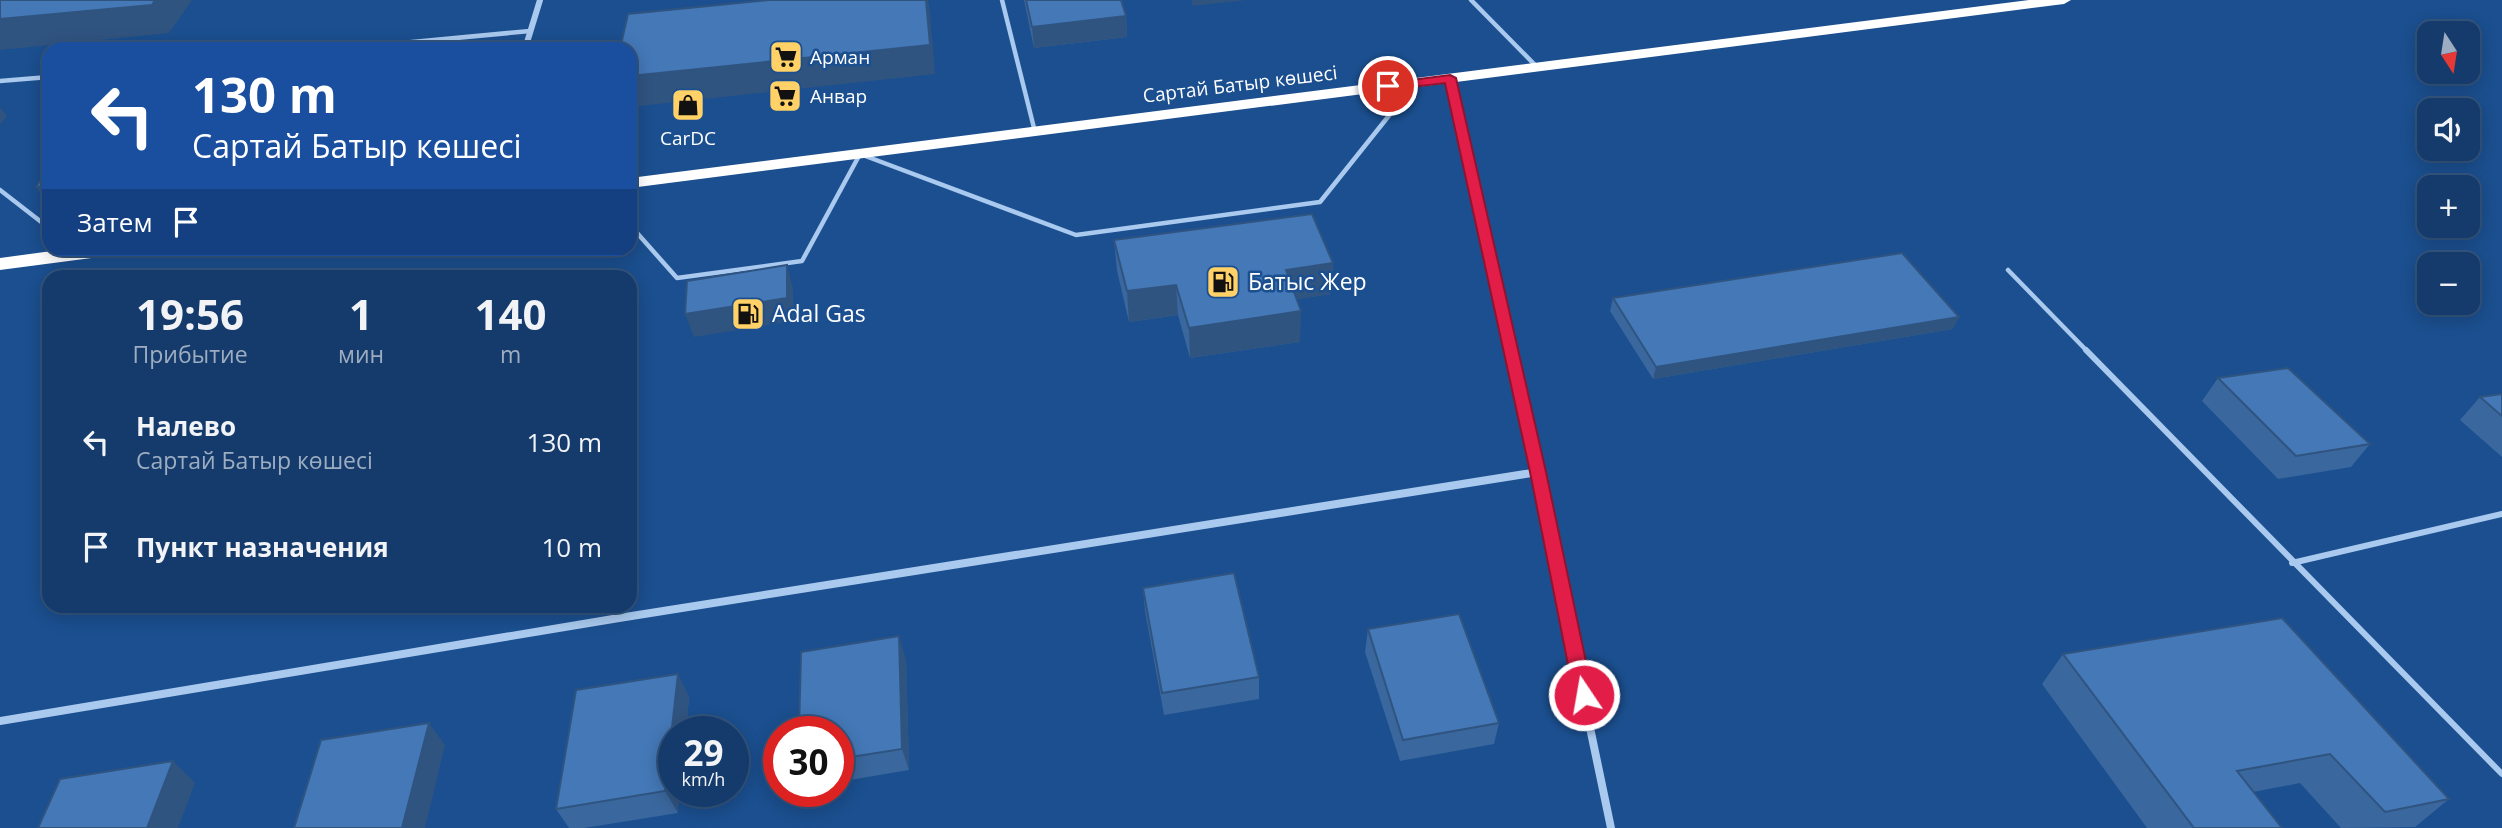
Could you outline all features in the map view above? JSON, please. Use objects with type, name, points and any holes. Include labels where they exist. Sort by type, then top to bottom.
[{"type":"highway","name":"Сартай Батыр көшесі","points":[[637,182],[2064,0]]},
{"type":"highway","points":[[0,264],[49,256]]},
{"type":"street","points":[[527,42],[540,0]]},
{"type":"street","points":[[1450,78],[1538,472],[1611,828]]},
{"type":"street","points":[[0,721],[633,616],[1538,472]]},
{"type":"lane","points":[[1002,0],[1035,132]]},
{"type":"lane","points":[[1471,0],[1539,68]]},
{"type":"lane","points":[[413,42],[530,31]]},
{"type":"lane","points":[[0,82],[42,78]]},
{"type":"lane","points":[[637,233],[677,278],[802,261],[860,154],[1076,235],[1320,202],[1415,83]]},
{"type":"lane","points":[[0,190],[42,223]]},
{"type":"lane","points":[[2008,270],[2292,563],[2502,774]]},
{"type":"lane","points":[[2292,563],[2502,514]]},
{"type":"building","points":[[0,0],[155,0],[152,5],[0,19]]},
{"type":"building","points":[[769,0],[926,0],[930,45],[637,75],[637,42],[622,42],[628,14]]},
{"type":"building","points":[[1026,0],[1121,0],[1126,16],[1032,27]]},
{"type":"building","points":[[1312,214],[1333,263],[1286,270],[1301,311],[1189,328],[1176,285],[1127,291],[1114,240]]},
{"type":"building","points":[[1902,253],[1959,317],[1656,367],[1613,298]]},
{"type":"building","points":[[787,265],[787,298],[685,314],[687,281]]},
{"type":"building","points":[[2288,368],[2370,444],[2296,456],[2218,378]]},
{"type":"building","points":[[2502,394],[2502,416],[2480,397]]},
{"type":"building","points":[[1234,573],[1259,677],[1162,693],[1143,588]]},
{"type":"building","points":[[1459,614],[1499,723],[1403,740],[1368,629]]},
{"type":"building","points":[[2282,618],[2449,799],[2385,812],[2330,754],[2237,771],[2282,828],[2194,828],[2063,654]]},
{"type":"building","points":[[899,636],[902,749],[854,756],[854,716],[799,716],[801,652]]},
{"type":"building","points":[[678,674],[673,716],[658,716],[658,792],[556,809],[576,690]]},
{"type":"building","points":[[429,723],[402,828],[294,828],[321,740]]},
{"type":"building","points":[[173,761],[147,828],[38,828],[60,779]]},
{"type":"place","name":"Арман","points":[[786,57]]},
{"type":"place","name":"Анвар","points":[[785,96]]},
{"type":"place","name":"CarDC","points":[[688,105]]},
{"type":"place","name":"Батыс Жер","points":[[1223,282]]},
{"type":"place","name":"Adal Gas","points":[[748,314]]},
{"type":"route","points":[[1388,86],[1450,78],[1538,472],[1584,695]]}]
